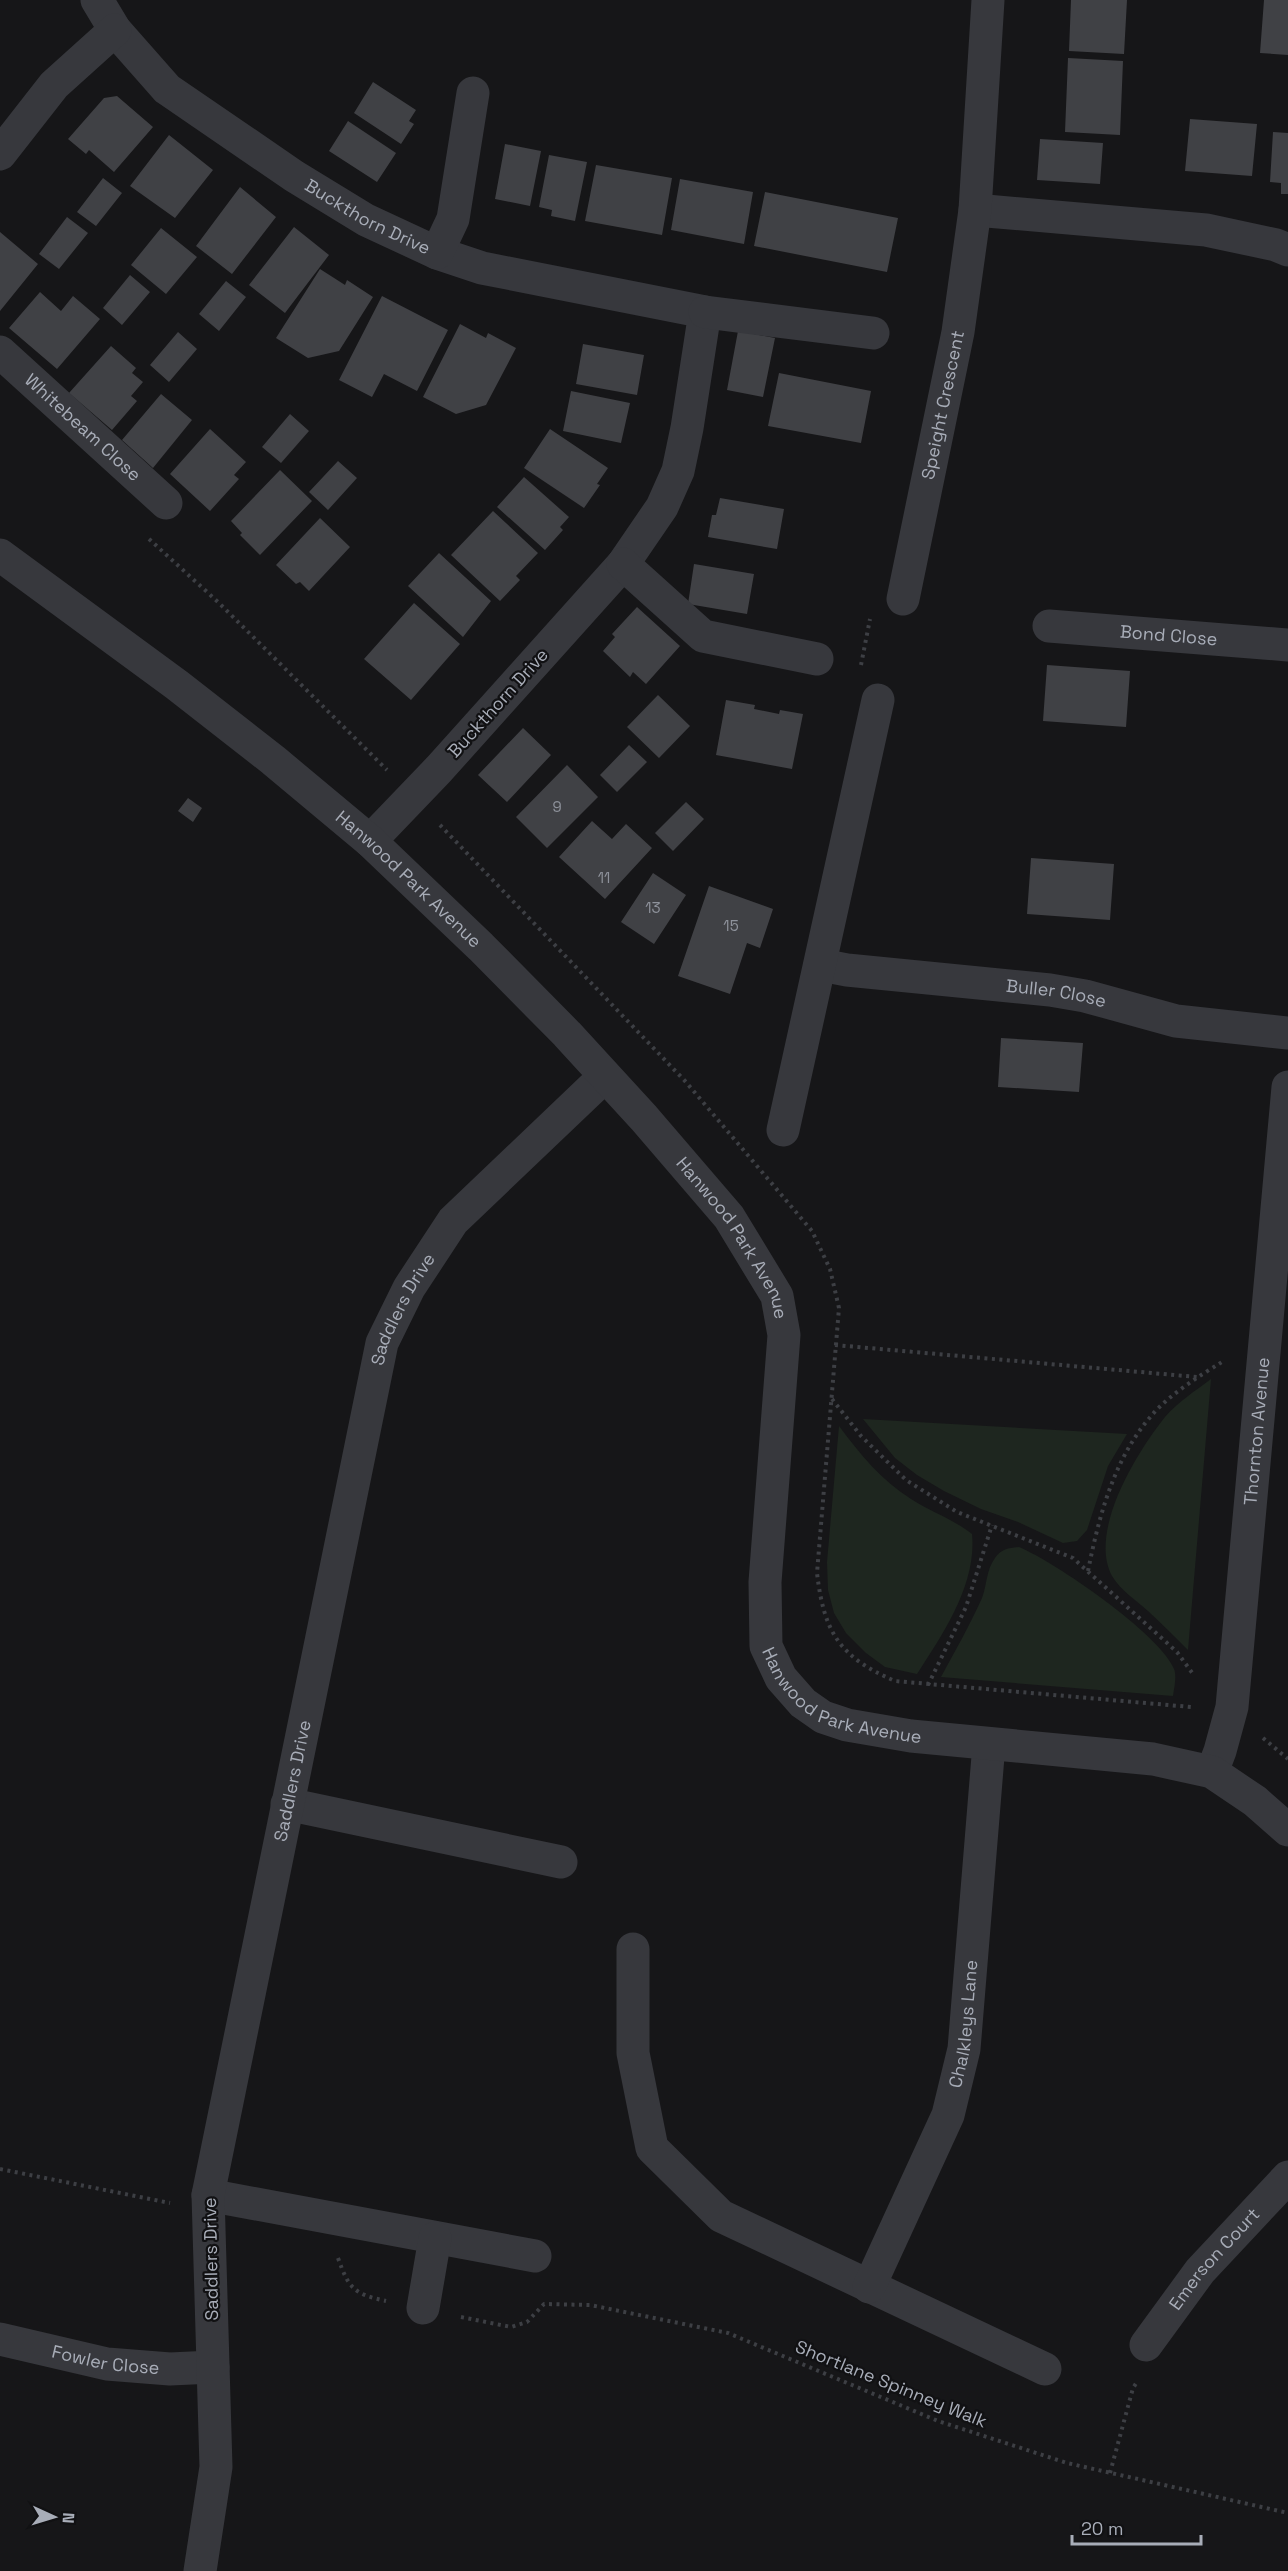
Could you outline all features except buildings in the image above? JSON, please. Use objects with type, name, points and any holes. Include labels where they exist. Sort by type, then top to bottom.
[{"type":"street","name":"Buckthorn Drive","points":[[97,0],[115,30],[145,67],[167,88],[294,176],[366,220],[437,253],[482,268],[705,312],[873,333]]},
{"type":"street","name":"Speight Crescent","points":[[903,599],[958,332],[975,210],[988,0]]},
{"type":"street","points":[[0,154],[54,85],[115,30]]},
{"type":"street","points":[[437,253],[453,219],[473,93]]},
{"type":"street","points":[[975,210],[1206,230],[1276,245],[1288,250]]},
{"type":"street","name":"Buckthorn Drive","points":[[370,841],[439,769],[623,564],[662,507],[678,471],[705,312]]},
{"type":"street","name":"Whitebeam Close","points":[[0,352],[166,503]]},
{"type":"street","name":"Hanwood Park Avenue","points":[[0,555],[177,685],[273,760],[370,841],[481,947],[605,1076],[729,1217],[777,1296],[784,1335],[765,1582],[765,1635],[766,1646],[781,1678],[802,1703],[823,1717],[847,1725],[911,1736],[1153,1759],[1212,1772],[1255,1801],[1288,1830]]},
{"type":"street","points":[[623,564],[703,636],[817,659]]},
{"type":"street","name":"Bond Close","points":[[1049,626],[1288,645]]},
{"type":"street","points":[[783,1130],[878,700]]},
{"type":"street","name":"Buller Close","points":[[821,965],[847,970],[1050,990],[1084,996],[1176,1021],[1288,1033]]},
{"type":"street","name":"Saddlers Drive","points":[[200,2571],[216,2467],[208,2195],[286,1804],[382,1343],[409,1288],[453,1221],[605,1076]]},
{"type":"street","name":"Thornton Avenue","points":[[1212,1772],[1232,1707],[1279,1286],[1288,1087]]},
{"type":"street","name":"Chalkleys Lane","points":[[869,2287],[948,2115],[964,2049],[989,1744]]},
{"type":"street","points":[[286,1804],[561,1862]]},
{"type":"street","points":[[633,1949],[633,2054],[652,2148],[722,2216],[1045,2369]]},
{"type":"street","name":"Emerson Court","points":[[1146,2345],[1200,2271],[1288,2177]]},
{"type":"street","points":[[208,2195],[535,2256]]},
{"type":"street","points":[[423,2308],[435,2238]]},
{"type":"street","name":"Fowler Close","points":[[0,2339],[107,2364],[170,2368],[213,2367]]},
{"type":"path","points":[[141,532],[218,602],[390,773]]},
{"type":"path","points":[[835,1346],[1197,1377]]},
{"type":"path","points":[[1088,1572],[1096,1529],[1118,1466],[1152,1414],[1197,1377],[1222,1362]]},
{"type":"path","points":[[832,1398],[861,1436],[906,1480],[957,1512],[1072,1558],[1177,1652],[1193,1674]]},
{"type":"path","points":[[928,1685],[966,1607],[992,1525]]},
{"type":"path","points":[[1258,1734],[1288,1759]]},
{"type":"path","points":[[0,2169],[177,2204]]},
{"type":"path","name":"Shortlane Spinney Walk","points":[[590,2305],[728,2333],[938,2421],[1067,2463],[1288,2513]]},
{"type":"path","points":[[1110,2472],[1133,2388],[1160,2354],[1146,2345]]},
{"type":"shaded area","points":[[1211,1379],[1188,1650],[1124,1591],[1112,1576],[1106,1558],[1106,1537],[1119,1493],[1142,1450],[1165,1417]]},
{"type":"shaded area","points":[[863,1419],[1127,1434],[1108,1466],[1087,1530],[1077,1541],[1063,1543],[1018,1522],[981,1509],[917,1475],[895,1458]]},
{"type":"shaded area","points":[[839,1426],[890,1484],[911,1499],[972,1534],[972,1553],[964,1590],[947,1625],[917,1674],[885,1667],[866,1653],[846,1633],[834,1613],[828,1590],[827,1562]]},
{"type":"shaded area","points":[[1019,1547],[1056,1567],[1105,1600],[1149,1637],[1165,1654],[1174,1669],[1173,1696],[941,1677],[982,1598],[992,1563],[1003,1551]]}]
